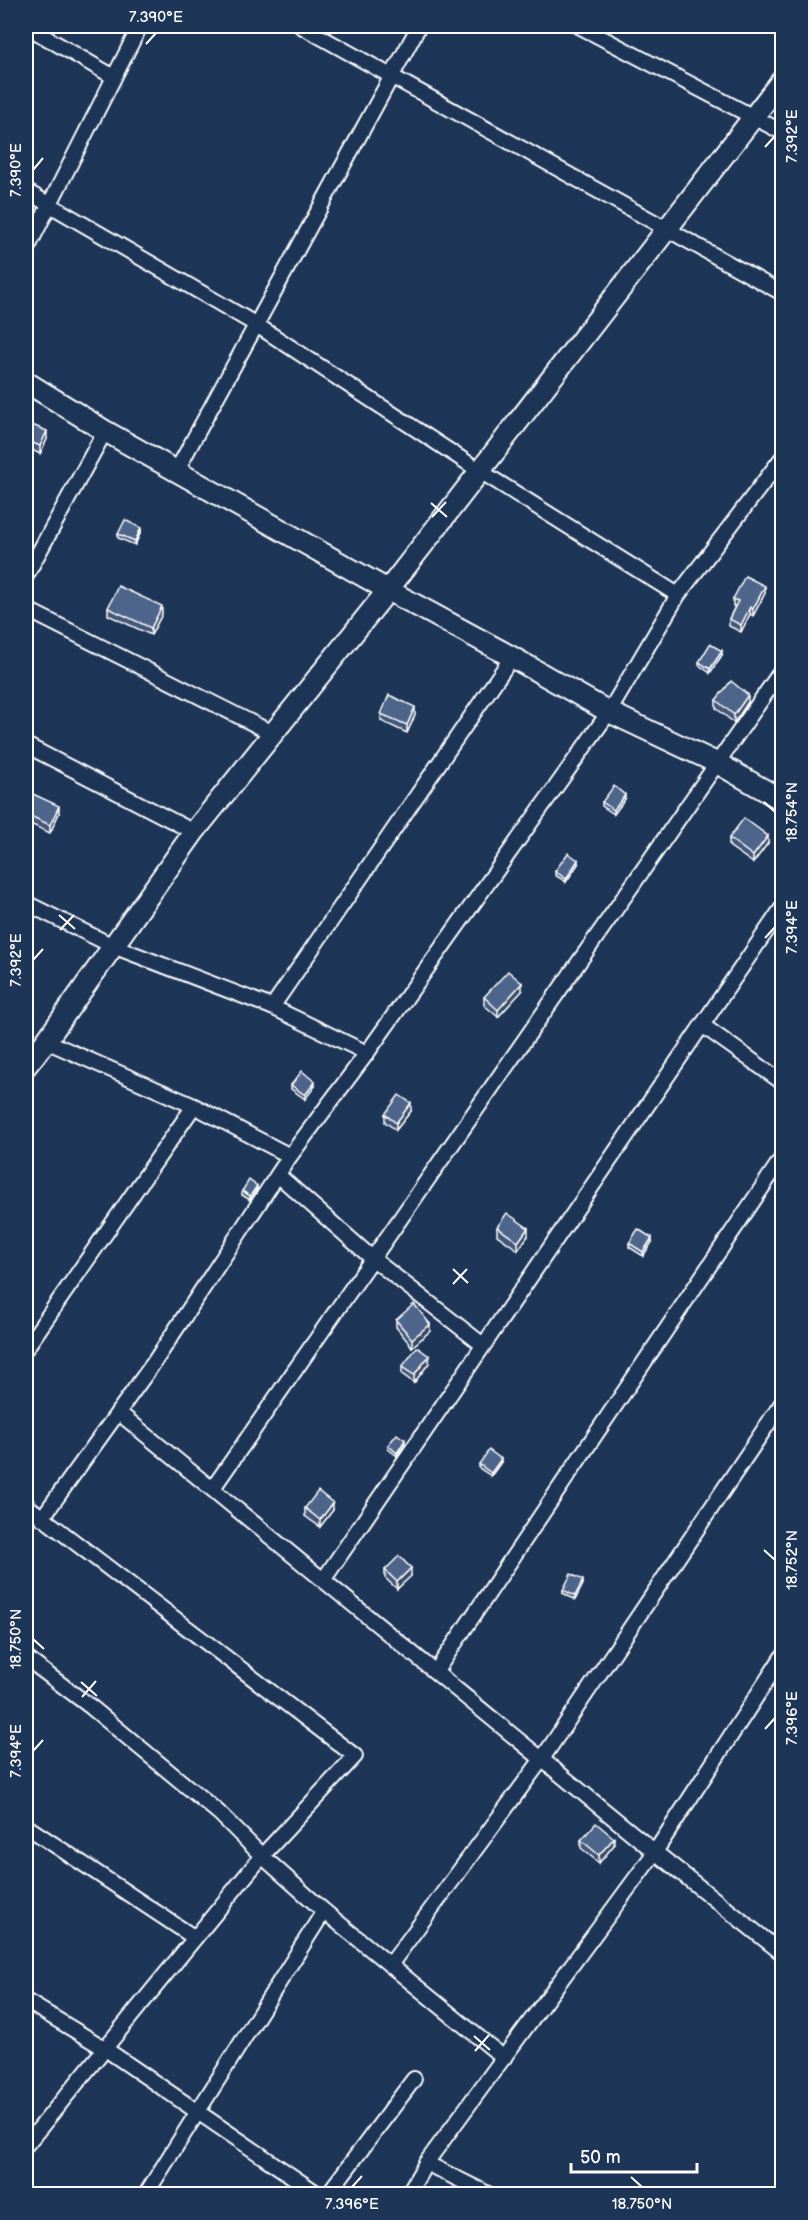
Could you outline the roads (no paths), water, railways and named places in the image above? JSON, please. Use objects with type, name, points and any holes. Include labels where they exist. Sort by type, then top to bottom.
[{"type":"street","points":[[26,26],[114,77]]},
{"type":"street","points":[[26,251],[141,26]]},
{"type":"street","points":[[301,26],[783,293]]},
{"type":"street","points":[[177,470],[419,26]]},
{"type":"street","points":[[579,26],[783,132]]},
{"type":"street","points":[[26,1066],[194,832],[388,590],[783,80]]},
{"type":"street","points":[[26,191],[255,324],[480,471],[678,595]]},
{"type":"street","points":[[26,382],[105,430],[388,590],[609,712],[719,764],[783,800]]},
{"type":"street","points":[[26,576],[105,430]]},
{"type":"street","points":[[42,1518],[155,1360],[291,1156],[367,1053],[609,712],[678,595],[783,458]]},
{"type":"street","points":[[26,609],[274,734]]},
{"type":"street","points":[[272,1007],[513,657]]},
{"type":"street","points":[[213,1488],[783,670]]},
{"type":"street","points":[[26,745],[194,832]]},
{"type":"street","points":[[26,903],[113,946],[272,1007],[367,1053]]},
{"type":"street","points":[[324,1579],[783,908]]},
{"type":"street","points":[[702,1025],[783,1082]]},
{"type":"street","points":[[46,1041],[194,1106],[291,1156]]},
{"type":"street","points":[[26,1348],[194,1106]]},
{"type":"street","points":[[436,1671],[783,1158]]},
{"type":"street","points":[[278,1175],[373,1259],[483,1346]]},
{"type":"street","points":[[390,1965],[542,1759],[783,1403]]},
{"type":"street","points":[[118,1412],[655,1852],[783,1953]]},
{"type":"street","points":[[26,1505],[355,1756],[262,1856],[26,2145]]},
{"type":"street","points":[[408,2194],[426,2163],[655,1852],[783,1657]]},
{"type":"street","points":[[26,1658],[91,1707],[174,1775],[219,1813],[262,1856],[324,1911],[504,2058]]},
{"type":"street","points":[[26,1826],[195,1938]]},
{"type":"street","points":[[146,2194],[324,1911]]},
{"type":"street","points":[[26,2001],[104,2048],[318,2194]]},
{"type":"street","points":[[328,2194],[414,2079]]},
{"type":"street","points":[[426,2163],[488,2194]]}]
